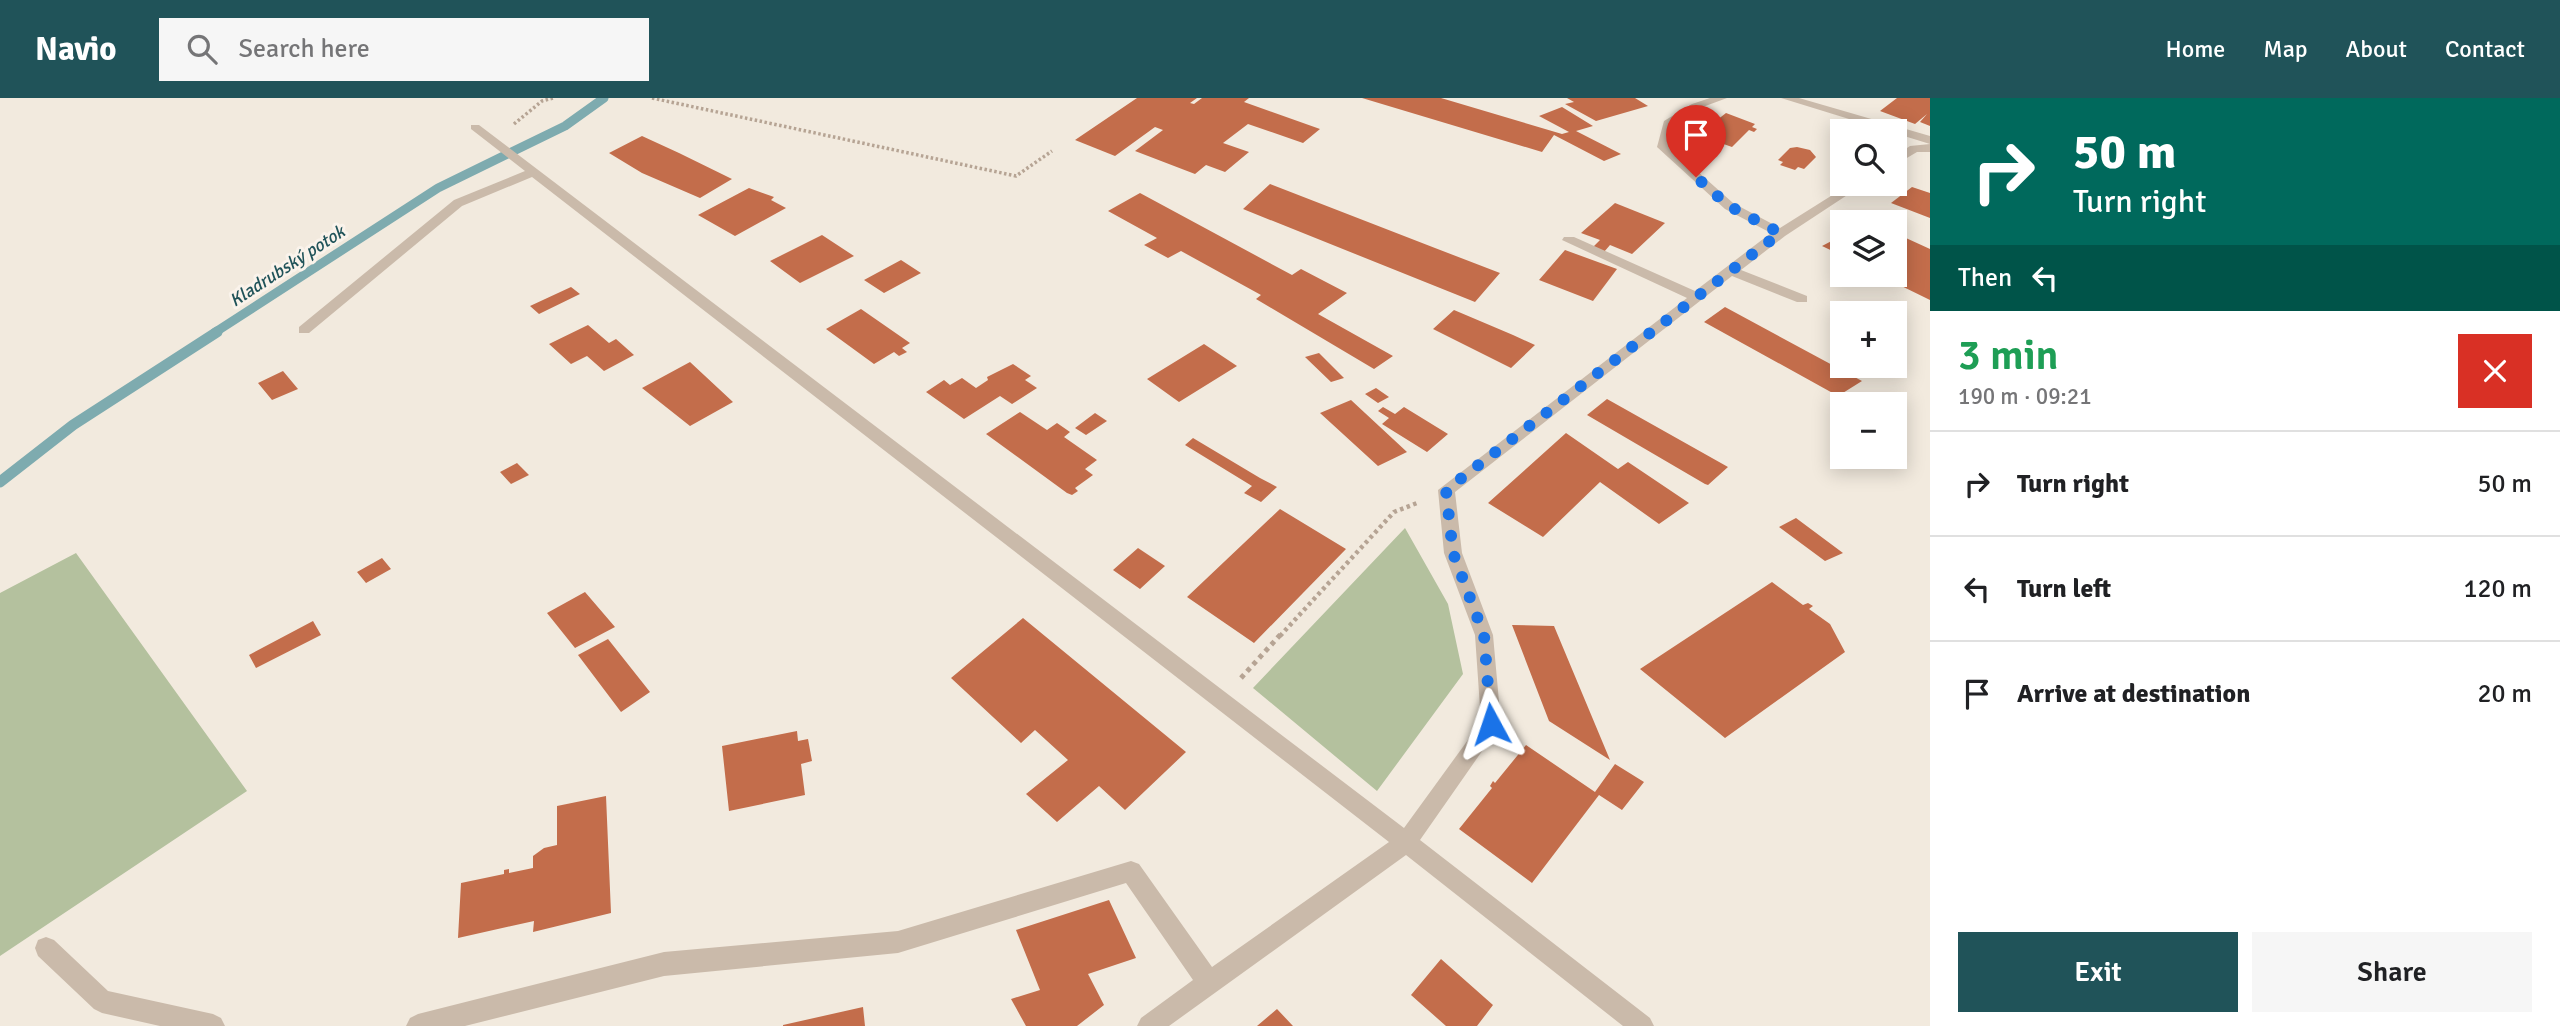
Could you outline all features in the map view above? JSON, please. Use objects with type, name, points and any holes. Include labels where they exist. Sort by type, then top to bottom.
[{"type":"street","points":[[1721,98],[1696,106],[1668,123],[1663,147],[1729,206],[1780,233]]},
{"type":"street","points":[[1787,98],[1930,140]]},
{"type":"street","points":[[475,127],[1642,1026]]},
{"type":"street","points":[[1907,153],[1914,149],[1930,148]]},
{"type":"street","points":[[304,330],[458,203],[534,172]]},
{"type":"street","points":[[1149,1026],[1406,842],[1491,724],[1484,635],[1453,553],[1446,490],[1780,233],[1839,196]]},
{"type":"street","points":[[1569,240],[1697,297]]},
{"type":"street","points":[[1731,271],[1802,299]]},
{"type":"street","points":[[418,1026],[664,964],[898,942],[1131,871],[1209,983]]},
{"type":"street","points":[[46,948],[102,1001],[213,1026]]},
{"type":"path","points":[[507,132],[532,107],[553,98]]},
{"type":"path","points":[[652,98],[1016,176],[1052,151]]},
{"type":"path","points":[[1222,700],[1394,512],[1446,490]]},
{"type":"green space","points":[[1405,528],[1448,604],[1463,674],[1377,791],[1253,688]]},
{"type":"green space","points":[[76,553],[247,791],[0,956],[0,593]]},
{"type":"building","points":[[1137,98],[1197,98],[1190,103],[1194,104],[1202,98],[1249,98],[1244,102],[1320,129],[1303,143],[1248,124],[1223,143],[1249,152],[1225,172],[1206,165],[1195,174],[1135,151],[1163,130],[1155,127],[1115,156],[1075,140]]},
{"type":"building","points":[[1362,98],[1441,98],[1562,134],[1569,132],[1539,116],[1562,107],[1593,126],[1576,131],[1621,154],[1604,161],[1554,135],[1542,152]]},
{"type":"building","points":[[1567,98],[1635,98],[1648,106],[1596,121],[1565,104],[1574,102]]},
{"type":"building","points":[[1897,98],[1930,98],[1930,126],[1920,122],[1927,114],[1915,124],[1880,111]]},
{"type":"building","points":[[1726,113],[1755,124],[1752,127],[1757,129],[1754,132],[1749,130],[1732,147],[1698,135]]},
{"type":"building","points":[[642,136],[732,179],[700,198],[642,173],[609,153]]},
{"type":"building","points":[[1790,148],[1810,150],[1816,157],[1804,169],[1798,167],[1795,170],[1780,165],[1783,162],[1778,160]]},
{"type":"building","points":[[1270,184],[1500,273],[1475,302],[1243,209]]},
{"type":"building","points":[[1912,187],[1930,193],[1930,218],[1891,203],[1900,196],[1907,196],[1907,191]]},
{"type":"building","points":[[749,188],[774,197],[771,200],[786,208],[735,236],[698,215]]},
{"type":"building","points":[[1140,193],[1292,275],[1301,269],[1347,293],[1318,314],[1393,356],[1374,369],[1256,299],[1261,295],[1181,251],[1168,258],[1144,245],[1157,238],[1108,211]]},
{"type":"building","points":[[1615,203],[1665,223],[1632,254],[1610,245],[1604,252],[1593,247],[1600,240],[1581,233]]},
{"type":"building","points":[[822,235],[854,256],[800,283],[770,261]]},
{"type":"building","points":[[1907,238],[1930,249],[1930,300],[1903,287],[1907,287]]},
{"type":"building","points":[[1830,242],[1830,250],[1822,246]]},
{"type":"building","points":[[1565,250],[1617,269],[1593,301],[1539,280]]},
{"type":"building","points":[[901,260],[921,273],[884,293],[864,280]]},
{"type":"building","points":[[571,287],[580,294],[539,314],[530,306]]},
{"type":"building","points":[[1725,307],[1830,364],[1830,378],[1856,378],[1862,381],[1844,392],[1831,392],[1704,322]]},
{"type":"building","points":[[861,309],[910,343],[902,348],[907,352],[899,356],[894,352],[874,364],[826,329]]},
{"type":"building","points":[[1454,310],[1535,345],[1511,368],[1433,329]]},
{"type":"building","points":[[588,325],[609,343],[616,339],[634,355],[604,371],[587,356],[571,364],[549,344]]},
{"type":"building","points":[[1204,344],[1237,366],[1179,402],[1147,379]]},
{"type":"building","points":[[1319,353],[1344,378],[1331,382],[1305,357]]},
{"type":"building","points":[[690,362],[733,402],[690,426],[642,388]]},
{"type":"building","points":[[1013,364],[1031,376],[1025,380],[1037,388],[1012,404],[1000,396],[964,419],[926,392],[944,380],[950,385],[962,378],[976,388],[988,380],[987,377]]},
{"type":"building","points":[[283,371],[298,389],[272,400],[258,383]]},
{"type":"building","points":[[1376,388],[1389,397],[1378,403],[1365,394]]},
{"type":"building","points":[[1607,399],[1728,467],[1708,485],[1705,484],[1587,415]]},
{"type":"building","points":[[1351,400],[1407,452],[1378,466],[1320,413]]},
{"type":"building","points":[[1383,407],[1395,414],[1404,407],[1448,434],[1427,452],[1382,424],[1389,418],[1378,411]]},
{"type":"building","points":[[1020,412],[1047,430],[1057,423],[1070,432],[1064,437],[1097,460],[1085,469],[1093,475],[1075,488],[1078,491],[1072,495],[1067,493],[986,434]]},
{"type":"building","points":[[1095,413],[1107,421],[1086,435],[1075,428]]},
{"type":"building","points":[[1566,433],[1618,469],[1628,462],[1689,503],[1659,524],[1600,482],[1543,537],[1488,503]]},
{"type":"building","points":[[1193,438],[1277,487],[1261,502],[1244,493],[1252,486],[1185,445]]},
{"type":"building","points":[[517,463],[529,475],[511,484],[500,472]]},
{"type":"building","points":[[1280,509],[1346,549],[1254,643],[1187,597]]},
{"type":"building","points":[[1796,518],[1843,553],[1825,561],[1779,527]]},
{"type":"building","points":[[1138,548],[1165,566],[1140,589],[1113,570]]},
{"type":"building","points":[[382,558],[391,569],[366,583],[357,572]]},
{"type":"building","points":[[1772,582],[1803,605],[1808,603],[1813,606],[1809,609],[1830,624],[1845,652],[1725,738],[1640,669]]},
{"type":"building","points":[[585,592],[615,627],[575,648],[547,613]]},
{"type":"building","points":[[1023,618],[1186,752],[1125,810],[1099,786],[1057,822],[1026,794],[1068,760],[1035,730],[1021,743],[951,678]]},
{"type":"building","points":[[313,621],[321,635],[256,668],[249,655]]},
{"type":"building","points":[[1512,625],[1554,626],[1610,760],[1549,721]]},
{"type":"building","points":[[608,639],[650,692],[621,712],[578,655]]},
{"type":"building","points":[[797,731],[798,741],[808,739],[812,761],[801,764],[805,795],[729,811],[722,746]]},
{"type":"building","points":[[1526,745],[1595,792],[1615,764],[1644,782],[1622,810],[1599,795],[1532,883],[1459,829],[1492,788],[1490,786],[1493,781],[1495,783]]},
{"type":"building","points":[[606,796],[611,913],[533,932],[534,921],[458,938],[461,883],[504,874],[504,870],[509,869],[509,873],[533,868],[533,856],[544,848],[557,845],[557,806]]},
{"type":"building","points":[[1109,900],[1136,958],[1088,974],[1104,1005],[1077,1026],[1026,1026],[1011,999],[1040,990],[1016,930]]},
{"type":"building","points":[[1441,959],[1493,1005],[1477,1026],[1446,1026],[1411,995]]},
{"type":"building","points":[[863,1007],[865,1026],[783,1026],[783,1025]]},
{"type":"building","points":[[1277,1009],[1293,1026],[1257,1026]]},
{"type":"waterway","name":"Kladrubský potok","points":[[214,333],[438,188],[565,126],[604,98]]},
{"type":"waterway","name":"Kladrubský potok","points":[[0,482],[73,425],[217,332]]},
{"type":"route","points":[[1491,724],[1484,635],[1453,553],[1446,490],[1780,233],[1729,206],[1696,177]]}]
